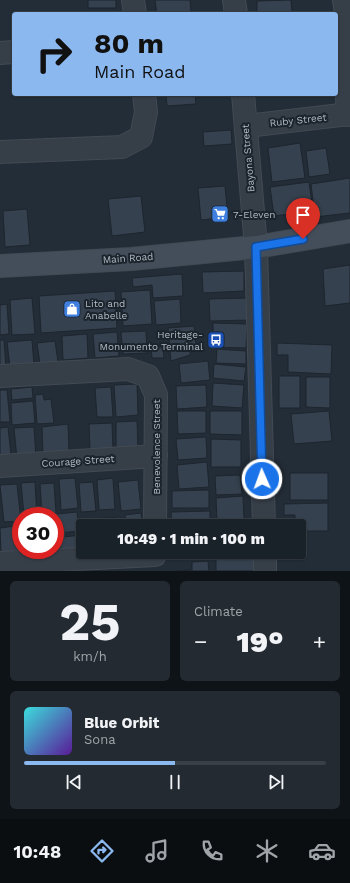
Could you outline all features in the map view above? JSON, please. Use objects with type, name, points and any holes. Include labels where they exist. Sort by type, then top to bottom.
[{"type":"main road","name":"Main Road","points":[[0,266],[131,259],[256,247],[350,231]]},
{"type":"street","points":[[133,0],[135,12]]},
{"type":"street","points":[[234,0],[236,12]]},
{"type":"street","points":[[344,0],[349,28],[349,114]]},
{"type":"street","points":[[0,53],[12,52]]},
{"type":"street","points":[[0,152],[122,147],[141,137],[146,112],[144,96]]},
{"type":"street","name":"Bayona Street","points":[[243,96],[256,247]]},
{"type":"street","name":"Ruby Street","points":[[246,126],[349,114]]},
{"type":"street","points":[[256,247],[264,519]]},
{"type":"street","name":"Benevolence Street","points":[[0,376],[128,369],[148,376],[156,395],[155,519]]},
{"type":"street","name":"Courage Street","points":[[0,466],[156,456]]},
{"type":"street","points":[[0,563],[155,559]]},
{"type":"street","points":[[265,559],[265,571]]},
{"type":"building","points":[[88,0],[116,0],[116,8],[88,8]]},
{"type":"building","points":[[155,0],[190,0],[191,12],[157,12]]},
{"type":"building","points":[[291,0],[292,12],[257,12],[257,1]]},
{"type":"building","points":[[166,96],[195,96],[196,104],[167,106]]},
{"type":"building","points":[[231,130],[232,144],[204,146],[203,132]]},
{"type":"building","points":[[300,143],[305,178],[272,182],[268,148]]},
{"type":"building","points":[[326,148],[330,174],[309,177],[306,151]]},
{"type":"building","points":[[350,178],[350,213],[315,217],[311,184]]},
{"type":"building","points":[[309,182],[313,211],[274,216],[270,187]]},
{"type":"building","points":[[225,186],[228,217],[201,220],[198,188]]},
{"type":"building","points":[[141,196],[145,232],[112,236],[108,199]]},
{"type":"building","points":[[27,209],[30,245],[5,247],[3,211]]},
{"type":"building","points":[[350,265],[350,303],[325,306],[323,269]]},
{"type":"building","points":[[244,271],[244,291],[203,293],[202,272]]},
{"type":"building","points":[[182,274],[183,296],[153,298],[152,285],[133,287],[132,278]]},
{"type":"building","points":[[150,290],[152,324],[123,326],[121,292]]},
{"type":"building","points":[[115,291],[117,328],[41,333],[39,296]]},
{"type":"building","points":[[32,298],[35,334],[12,335],[10,300]]},
{"type":"building","points":[[249,298],[250,320],[210,321],[209,299]]},
{"type":"building","points":[[180,299],[181,323],[156,325],[154,301]]},
{"type":"building","points":[[7,304],[9,334],[0,335],[0,305]]},
{"type":"building","points":[[213,323],[247,324],[246,348],[213,347]]},
{"type":"building","points":[[194,326],[196,346],[170,348],[168,328]]},
{"type":"building","points":[[146,331],[147,353],[123,354],[121,332]]},
{"type":"building","points":[[117,332],[119,356],[95,358],[93,334]]},
{"type":"building","points":[[87,334],[88,358],[63,360],[62,336]]},
{"type":"building","points":[[0,340],[4,340],[6,368],[0,369]]},
{"type":"building","points":[[32,340],[34,365],[10,367],[7,342]]},
{"type":"building","points":[[55,341],[58,362],[40,364],[37,343]]},
{"type":"building","points":[[277,343],[332,345],[331,374],[288,372],[288,355],[277,355]]},
{"type":"building","points":[[163,347],[164,358],[152,358],[151,348]]},
{"type":"building","points":[[190,349],[190,355],[171,361],[170,351]]},
{"type":"building","points":[[217,349],[246,351],[246,364],[216,363]]},
{"type":"building","points":[[208,361],[210,380],[181,383],[179,364]]},
{"type":"building","points":[[214,364],[246,367],[244,381],[213,378]]},
{"type":"building","points":[[279,376],[300,376],[300,408],[279,408]]},
{"type":"building","points":[[306,377],[330,377],[330,408],[306,407]]},
{"type":"building","points":[[213,383],[244,385],[242,408],[212,406]]},
{"type":"building","points":[[137,384],[138,415],[116,417],[114,385]]},
{"type":"building","points":[[206,385],[207,407],[177,409],[176,386]]},
{"type":"building","points":[[32,387],[33,398],[12,400],[11,389]]},
{"type":"building","points":[[111,387],[113,417],[97,417],[95,388]]},
{"type":"building","points":[[0,390],[7,390],[10,422],[0,422]]},
{"type":"building","points":[[43,394],[44,400],[51,399],[54,423],[37,424],[35,395]]},
{"type":"building","points":[[33,401],[35,423],[12,425],[11,403]]},
{"type":"building","points":[[177,411],[206,411],[206,433],[178,434]]},
{"type":"building","points":[[210,411],[242,411],[242,435],[210,434]]},
{"type":"building","points":[[329,411],[332,441],[294,444],[291,414]]},
{"type":"building","points":[[137,421],[138,449],[116,449],[116,422]]},
{"type":"building","points":[[112,423],[113,450],[90,451],[89,424]]},
{"type":"building","points":[[68,424],[69,453],[43,456],[42,427]]},
{"type":"building","points":[[8,427],[11,455],[0,456],[0,428]]},
{"type":"building","points":[[34,427],[36,458],[17,459],[14,428]]},
{"type":"building","points":[[206,437],[207,458],[178,460],[176,439]]},
{"type":"building","points":[[211,439],[241,440],[241,467],[211,467]]},
{"type":"building","points":[[207,462],[209,487],[179,489],[177,465]]},
{"type":"building","points":[[290,473],[328,473],[328,500],[290,500]]},
{"type":"building","points":[[240,475],[242,494],[216,495],[215,476]]},
{"type":"building","points":[[75,478],[78,508],[64,510],[64,507],[61,507],[59,479]]},
{"type":"building","points":[[113,478],[115,509],[99,510],[97,480]]},
{"type":"building","points":[[138,480],[141,509],[121,511],[118,482]]},
{"type":"building","points":[[35,482],[36,507],[23,507],[21,483]]},
{"type":"building","points":[[93,482],[96,511],[81,512],[79,483]]},
{"type":"building","points":[[54,483],[56,507],[42,507],[40,484]]},
{"type":"building","points":[[17,484],[19,507],[12,507],[12,522],[4,522],[0,485]]},
{"type":"building","points":[[209,490],[209,508],[172,508],[172,491]]},
{"type":"building","points":[[243,496],[244,519],[217,519],[216,498]]},
{"type":"building","points":[[328,503],[328,531],[306,531],[306,519],[295,519],[295,515],[284,515],[284,504]]},
{"type":"building","points":[[210,511],[210,519],[172,519],[171,512]]},
{"type":"building","points":[[77,512],[76,531],[64,532],[64,513]]},
{"type":"building","points":[[141,513],[142,519],[125,519],[125,515]]},
{"type":"building","points":[[120,517],[120,519],[102,519]]},
{"type":"building","points":[[12,526],[12,551],[1,552],[0,528]]},
{"type":"building","points":[[76,536],[76,549],[64,549],[64,537]]},
{"type":"building","points":[[216,559],[254,559],[254,571],[216,571]]},
{"type":"building","points":[[208,561],[209,571],[175,571],[192,570],[192,562]]},
{"type":"place","name":"7-Eleven","points":[[220,214]]},
{"type":"place","name":"Lito and Anabelle","points":[[72,309]]},
{"type":"place","name":"Heritage- Monumento Terminal","points":[[216,340]]},
{"type":"route","points":[[262,479],[256,247],[303,239]]}]
